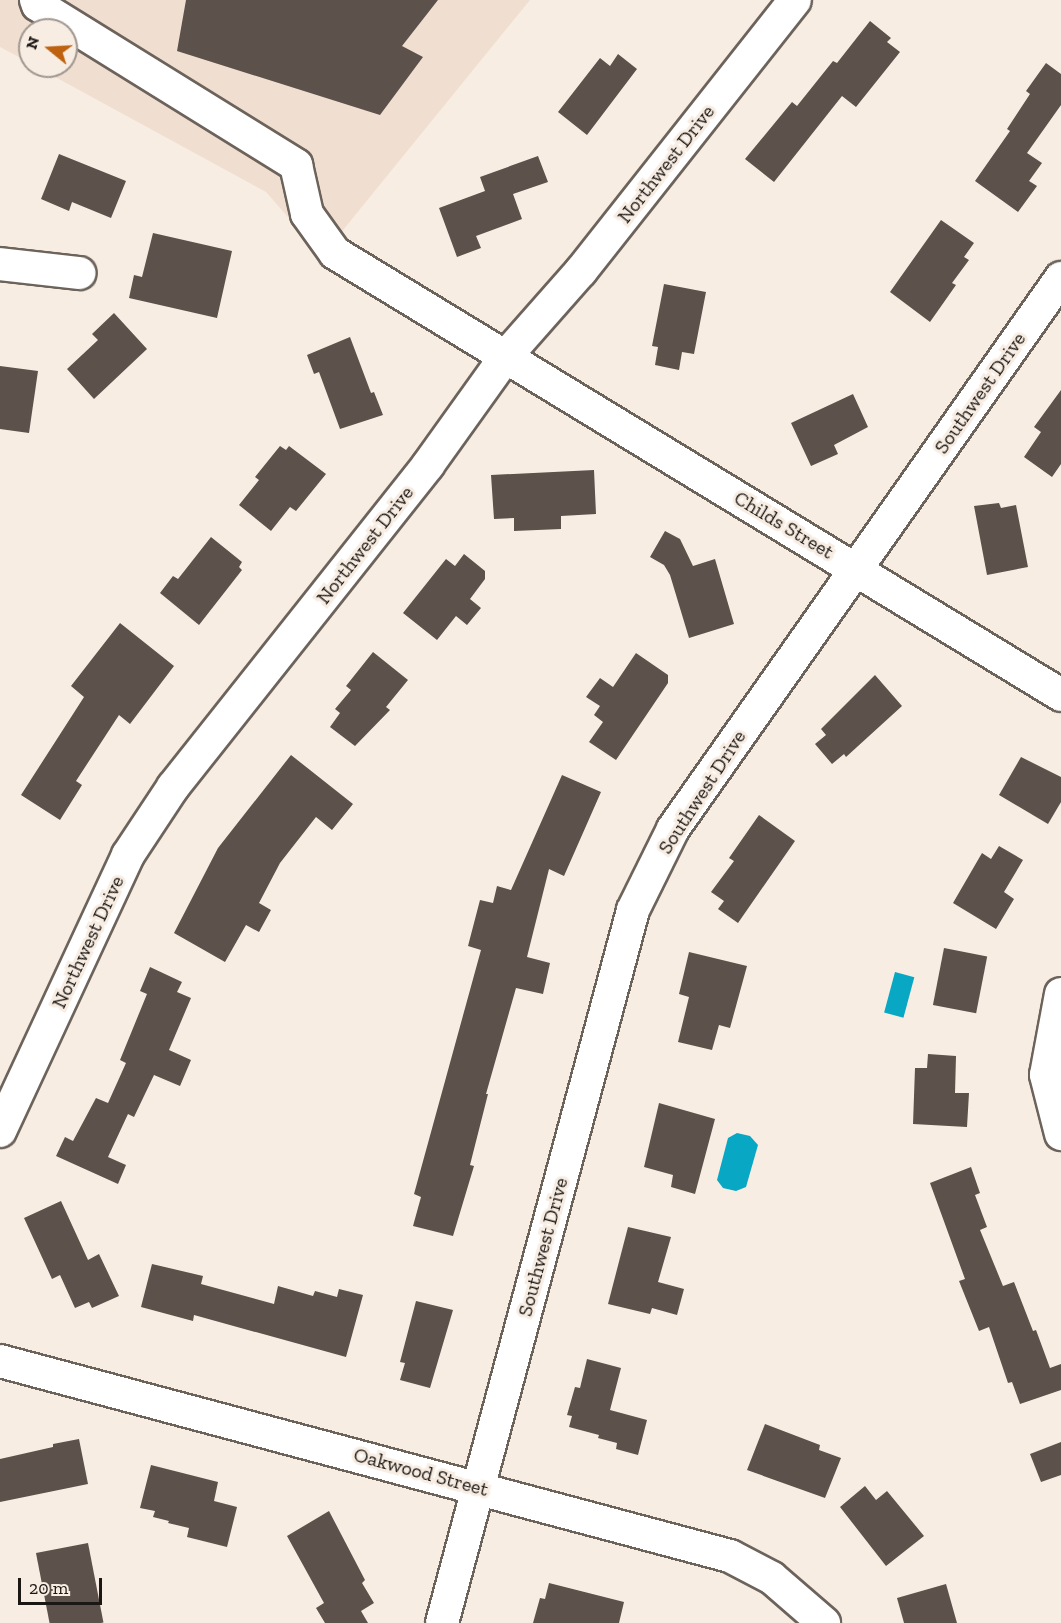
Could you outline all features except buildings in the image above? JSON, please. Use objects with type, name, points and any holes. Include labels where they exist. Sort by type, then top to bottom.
[{"type":"street","name":"Childs Street","points":[[36,0],[38,5],[296,165],[307,214],[335,253],[856,568],[1061,695]]},
{"type":"street","name":"Northwest Drive","points":[[0,1131],[128,855],[173,787],[428,465],[506,356],[581,271],[795,0]]},
{"type":"street","points":[[0,264],[79,273]]},
{"type":"street","name":"Southwest Drive","points":[[442,1623],[633,910],[673,829],[1061,278]]},
{"type":"street","points":[[1061,994],[1046,1075],[1061,1134]]},
{"type":"street","name":"Oakwood Street","points":[[0,1361],[730,1556],[772,1578],[824,1623]]},
{"type":"shaded area","points":[[0,0],[530,0],[322,256],[266,192],[57,78],[78,78],[78,18],[18,18],[18,57],[0,47]]},
{"type":"water","points":[[895,972],[914,977],[903,1018],[884,1013]]},
{"type":"water","points":[[737,1133],[750,1136],[758,1145],[746,1187],[736,1191],[723,1188],[717,1180],[728,1138]]}]
